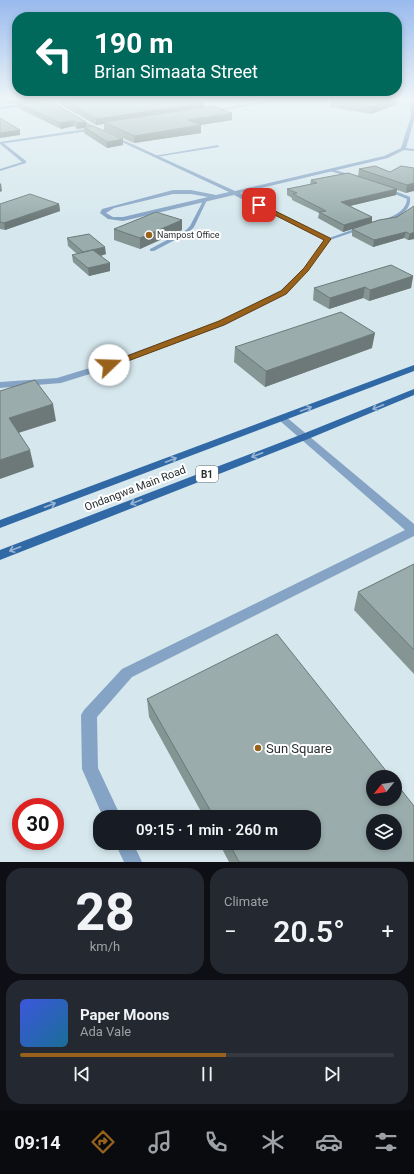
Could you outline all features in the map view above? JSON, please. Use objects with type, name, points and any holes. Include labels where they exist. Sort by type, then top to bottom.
[{"type":"main road","name":"Ondangwa Main Road","points":[[0,524],[414,368]]},
{"type":"main road","name":"Ondangwa Main Road","points":[[0,555],[304,437],[414,392]]},
{"type":"street","points":[[0,143],[26,139]]},
{"type":"street","points":[[0,385],[58,381],[109,365],[222,323],[284,292],[306,269],[328,239],[119,139]]},
{"type":"street","points":[[403,149],[406,139]]},
{"type":"street","points":[[216,197],[191,192],[173,192],[112,207],[104,210],[103,213],[106,216],[123,219],[386,158],[403,149],[414,150]]},
{"type":"street","points":[[109,810],[90,769],[89,715],[127,673],[414,531],[282,418]]},
{"type":"street","points":[[127,850],[133,862]]},
{"type":"lane","points":[[0,143],[25,162],[0,170]]},
{"type":"lane","points":[[156,156],[218,146]]},
{"type":"lane","points":[[331,170],[353,177]]},
{"type":"lane","points":[[381,222],[399,214],[408,206],[409,201],[409,198],[383,188]]},
{"type":"lane","points":[[152,250],[188,231],[192,227],[205,200]]},
{"type":"lane","points":[[328,239],[366,227]]},
{"type":"building","points":[[103,139],[122,139],[107,142]]},
{"type":"building","points":[[375,166],[390,172],[401,166],[414,168],[414,183],[407,185],[359,169]]},
{"type":"building","points":[[348,173],[397,189],[341,202],[372,217],[344,225],[319,212],[326,211],[293,194],[297,193],[287,189],[317,183],[311,180]]},
{"type":"building","points":[[30,194],[59,204],[4,223],[0,222],[0,204]]},
{"type":"building","points":[[414,206],[414,232],[410,234],[406,232],[374,240],[352,229],[379,220],[397,217]]},
{"type":"building","points":[[156,212],[182,220],[140,238],[114,229]]},
{"type":"building","points":[[89,234],[105,247],[83,252],[67,238]]},
{"type":"building","points":[[93,250],[110,263],[88,268],[72,255]]},
{"type":"building","points":[[391,265],[413,276],[370,290],[365,287],[330,298],[314,288]]},
{"type":"building","points":[[341,312],[375,333],[266,371],[235,347]]},
{"type":"building","points":[[35,380],[53,404],[9,418],[30,450],[0,460],[0,391]]},
{"type":"building","points":[[414,564],[414,650],[358,592]]},
{"type":"building","name":"Sun Square","points":[[277,634],[385,770],[366,770],[366,806],[402,806],[402,791],[414,806],[414,862],[239,862],[233,850],[321,850],[321,810],[210,810],[147,699]]},
{"type":"place","name":"Nampost Office","points":[[149,235]]},
{"type":"place","name":"Sun Square","points":[[258,748]]},
{"type":"route","points":[[109,365],[222,323],[284,292],[306,269],[328,239],[259,205]]}]
